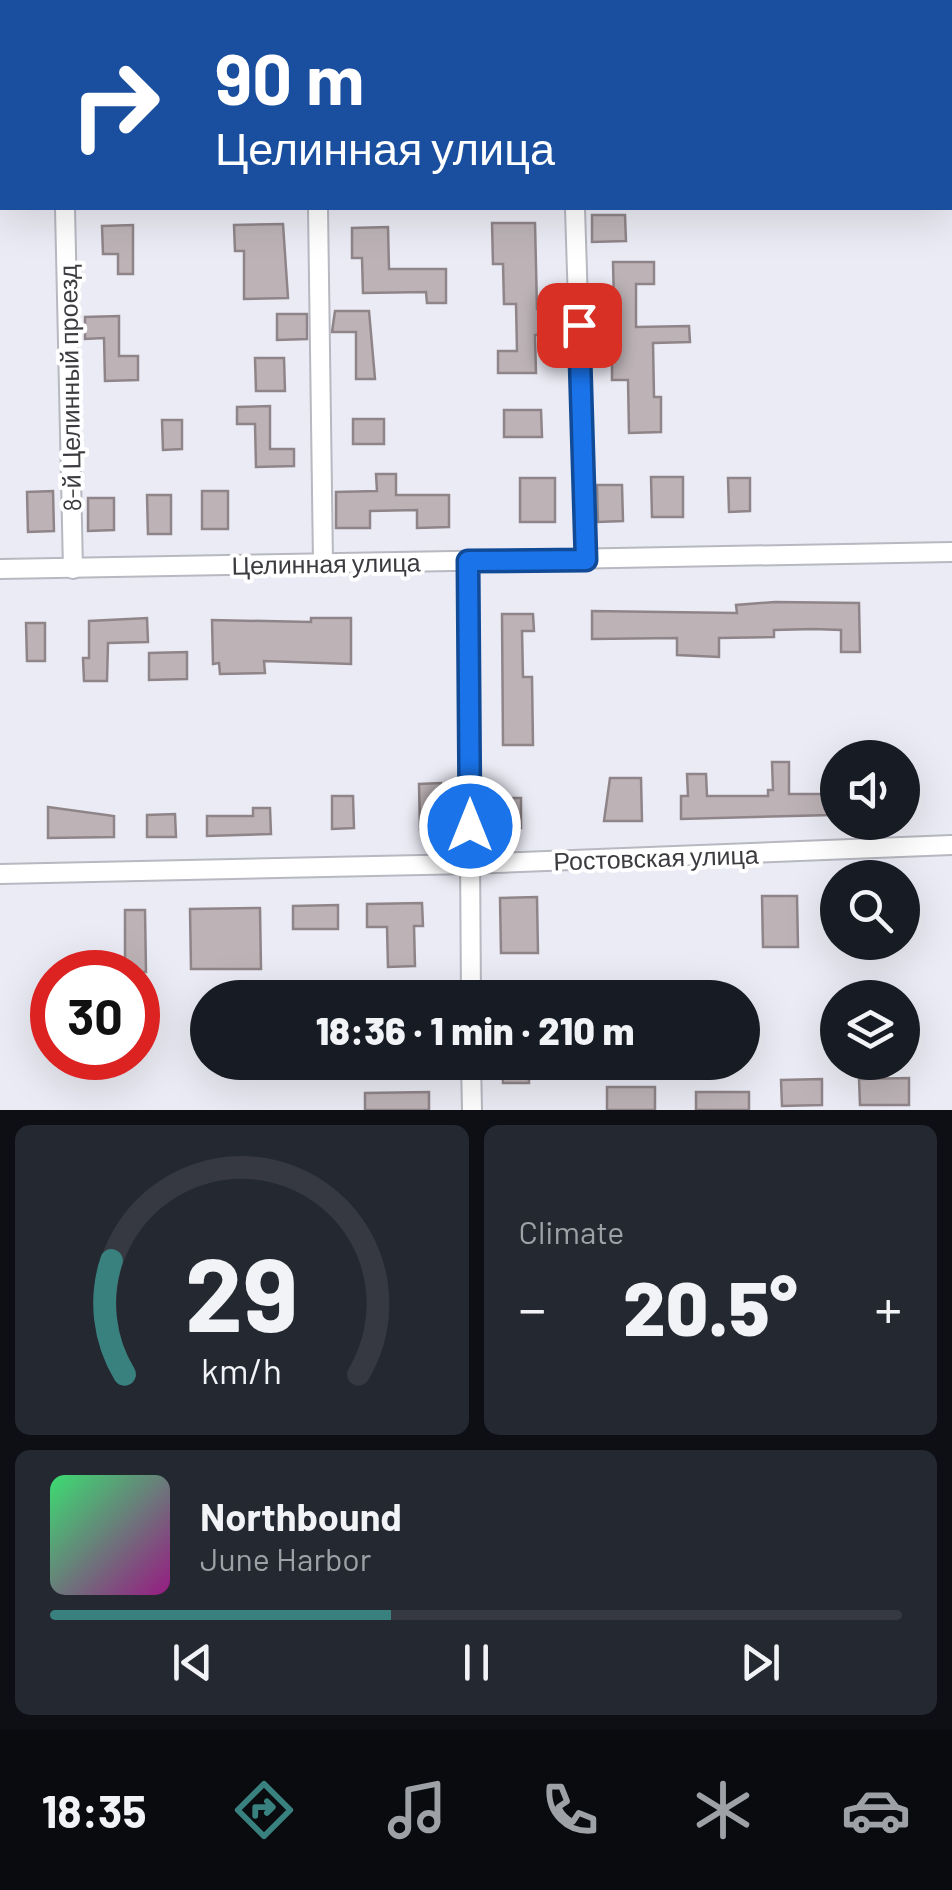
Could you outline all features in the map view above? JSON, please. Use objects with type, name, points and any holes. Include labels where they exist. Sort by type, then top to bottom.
[{"type":"street","name":"8-й Целинный проезд","points":[[65,210],[73,569]]},
{"type":"street","points":[[318,210],[323,562]]},
{"type":"street","points":[[575,210],[586,560]]},
{"type":"street","name":"Целинная улица","points":[[0,569],[952,552]]},
{"type":"street","points":[[468,561],[471,980]]},
{"type":"street","name":"Ростовская улица","points":[[0,874],[470,864],[952,845]]},
{"type":"street","points":[[471,1080],[472,1110]]},
{"type":"building","points":[[592,215],[625,215],[626,241],[592,242]]},
{"type":"building","points":[[492,223],[535,223],[537,309],[549,309],[549,335],[535,335],[536,373],[498,373],[498,351],[517,351],[516,304],[504,304],[503,264],[493,264]]},
{"type":"building","points":[[283,224],[288,298],[244,299],[244,251],[235,251],[234,225]]},
{"type":"building","points":[[133,225],[133,274],[118,274],[118,254],[103,254],[102,226]]},
{"type":"building","points":[[388,227],[389,269],[446,269],[446,303],[427,303],[426,292],[363,293],[362,258],[352,258],[352,228]]},
{"type":"building","points":[[613,262],[654,262],[654,284],[636,284],[636,327],[689,326],[690,342],[653,343],[654,397],[661,397],[661,432],[629,433],[628,380],[612,380],[612,338],[592,338],[590,304],[614,304]]},
{"type":"building","points":[[335,311],[369,311],[375,379],[356,379],[356,332],[332,332]]},
{"type":"building","points":[[277,314],[307,314],[307,339],[277,340]]},
{"type":"building","points":[[119,316],[119,356],[138,356],[138,380],[105,381],[104,338],[85,339],[85,317]]},
{"type":"building","points":[[255,358],[284,358],[285,391],[256,391]]},
{"type":"building","points":[[270,406],[270,449],[294,449],[294,466],[256,467],[255,424],[237,424],[237,407]]},
{"type":"building","points":[[504,410],[541,410],[542,437],[504,437]]},
{"type":"building","points":[[353,419],[384,419],[384,444],[353,444]]},
{"type":"building","points":[[162,420],[182,420],[182,449],[163,450]]},
{"type":"building","points":[[376,474],[396,474],[396,495],[449,495],[449,527],[417,528],[417,510],[370,511],[370,528],[336,528],[336,492],[377,491]]},
{"type":"building","points":[[651,477],[683,477],[683,517],[652,517]]},
{"type":"building","points":[[520,478],[555,478],[555,522],[520,522]]},
{"type":"building","points":[[728,478],[750,478],[750,511],[729,512]]},
{"type":"building","points":[[597,485],[622,485],[623,521],[598,522]]},
{"type":"building","points":[[53,491],[54,531],[28,532],[27,492]]},
{"type":"building","points":[[202,491],[228,491],[228,529],[202,529]]},
{"type":"building","points":[[147,495],[171,495],[171,534],[148,534]]},
{"type":"building","points":[[88,498],[114,498],[114,530],[88,531]]},
{"type":"building","points":[[859,603],[860,652],[841,652],[841,630],[774,630],[774,637],[719,638],[719,657],[677,655],[677,638],[592,639],[592,611],[737,613],[736,605]]},
{"type":"building","points":[[502,614],[533,614],[534,631],[522,631],[523,677],[532,677],[533,745],[503,745]]},
{"type":"building","points":[[147,618],[148,642],[108,643],[107,681],[84,681],[83,658],[89,658],[89,621]]},
{"type":"building","points":[[311,618],[351,618],[351,664],[264,661],[265,673],[220,674],[219,663],[213,664],[212,620],[311,622]]},
{"type":"building","points":[[26,623],[45,623],[45,661],[27,661]]},
{"type":"building","points":[[187,652],[187,679],[149,680],[149,653]]},
{"type":"building","points":[[772,762],[789,762],[789,794],[820,794],[820,815],[681,819],[681,796],[688,796],[687,774],[706,774],[707,796],[768,796],[768,790],[773,790]]},
{"type":"building","points":[[610,778],[641,778],[642,821],[604,821]]},
{"type":"building","points":[[441,783],[442,830],[420,830],[419,784]]},
{"type":"building","points":[[332,796],[353,796],[354,828],[332,829]]},
{"type":"building","points":[[498,798],[521,798],[521,828],[499,828]]},
{"type":"building","points":[[48,807],[114,816],[114,837],[48,838]]},
{"type":"building","points":[[253,808],[270,808],[271,834],[207,836],[207,816],[253,816]]},
{"type":"building","points":[[175,814],[176,837],[147,837],[147,815]]},
{"type":"building","points":[[762,896],[797,896],[798,947],[763,947]]},
{"type":"building","points":[[537,897],[538,953],[501,953],[500,898]]},
{"type":"building","points":[[422,903],[423,926],[414,926],[415,966],[388,967],[387,927],[367,927],[367,904]]},
{"type":"building","points":[[338,905],[338,929],[293,929],[293,906]]},
{"type":"building","points":[[260,908],[261,969],[191,969],[190,909]]},
{"type":"building","points":[[125,910],[145,910],[146,950],[125,950]]},
{"type":"building","points":[[503,1080],[529,1080],[529,1083]]},
{"type":"building","points":[[781,1080],[822,1080],[822,1105],[782,1106]]},
{"type":"building","points":[[859,1080],[909,1080],[909,1105],[860,1105]]},
{"type":"building","points":[[607,1087],[655,1087],[655,1110],[607,1110]]},
{"type":"building","points":[[429,1092],[429,1110],[365,1110],[365,1093]]},
{"type":"building","points":[[696,1092],[749,1092],[749,1110],[696,1110]]},
{"type":"route","points":[[470,826],[468,561],[586,560],[579,325]]}]
